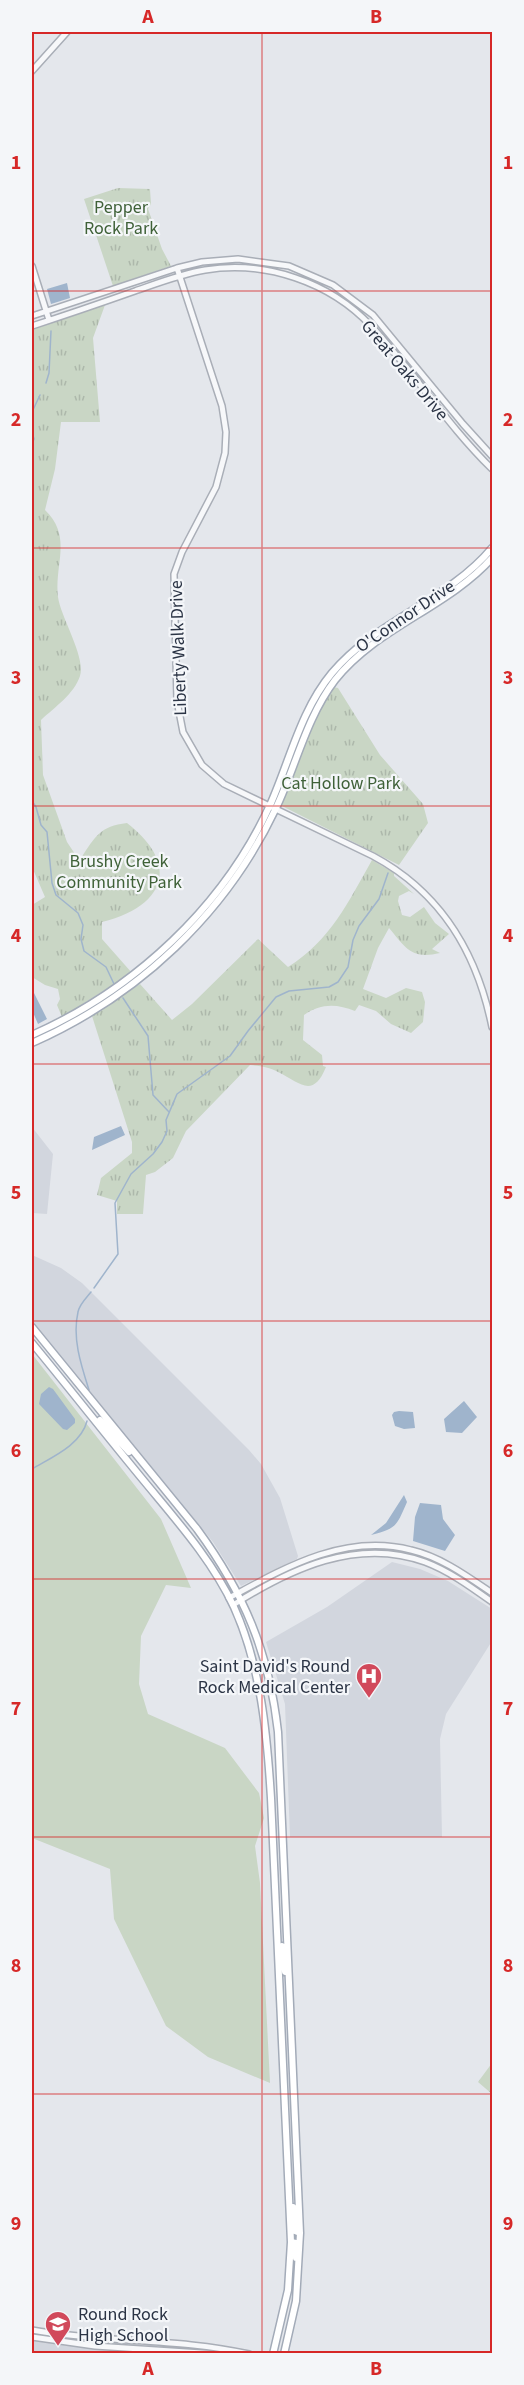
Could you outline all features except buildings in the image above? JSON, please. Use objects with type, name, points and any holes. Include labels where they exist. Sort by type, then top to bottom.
[{"type":"main road","name":"O'Connor Drive","points":[[32,1035],[60,1022],[108,993],[171,942],[220,887],[273,808],[312,702],[335,669],[369,638],[468,573],[492,548]]},
{"type":"main road","name":"O'Connor Drive","points":[[32,1043],[103,1005],[171,952],[226,891],[246,862],[315,714],[336,680],[364,650],[457,590],[492,558]]},
{"type":"main road","points":[[32,1327],[197,1529],[218,1558],[240,1596],[258,1639],[273,1695],[278,1732],[300,2233],[297,2291],[284,2354]]},
{"type":"main road","points":[[32,1343],[193,1541],[231,1602],[248,1645],[260,1689],[267,1734],[271,1798],[291,2242],[289,2281],[273,2354]]},
{"type":"main road","points":[[50,1365],[68,1375],[96,1411],[103,1415]]},
{"type":"main road","points":[[64,1383],[74,1388],[120,1445],[128,1452],[132,1450]]},
{"type":"main road","points":[[271,1798],[281,1797]]},
{"type":"main road","points":[[272,1845],[276,1851],[280,1910],[283,1917],[287,1918]]},
{"type":"main road","points":[[279,1942],[282,1947],[286,1999],[290,2011]]},
{"type":"main road","points":[[285,2085],[294,2084]]},
{"type":"main road","points":[[285,2093],[294,2093]]},
{"type":"main road","points":[[288,2174],[291,2179],[295,2231],[300,2233]]},
{"type":"main road","points":[[291,2242],[295,2242],[296,2245],[295,2285],[297,2291]]},
{"type":"street","points":[[32,71],[67,32]]},
{"type":"street","name":"Great Oaks Drive","points":[[32,316],[177,268],[222,259],[256,260],[289,266],[333,285],[373,315],[492,456]]},
{"type":"street","points":[[32,266],[49,320]]},
{"type":"street","name":"Liberty Walk Drive","points":[[177,268],[222,406],[226,432],[225,453],[216,487],[182,552],[174,574],[178,713],[188,744],[202,765],[224,784],[387,863],[415,884],[456,932],[468,950],[484,990],[492,1027]]},
{"type":"street","name":"Great Oaks Drive","points":[[32,326],[180,276],[221,268],[254,269],[291,276],[326,291],[371,327],[458,432],[492,469]]},
{"type":"street","points":[[231,1602],[302,1560],[346,1547],[372,1545],[413,1550],[453,1567],[492,1593]]},
{"type":"street","points":[[240,1596],[317,1562],[366,1552],[394,1554],[424,1562],[454,1576],[492,1602]]},
{"type":"street","points":[[32,2330],[68,2336],[208,2346],[249,2354]]},
{"type":"street","points":[[32,2337],[95,2346],[217,2354]]},
{"type":"shaded area","points":[[32,1127],[53,1154],[47,1214],[32,1213]]},
{"type":"shaded area","points":[[32,1255],[61,1268],[82,1283],[249,1450],[261,1464],[280,1498],[297,1559],[241,1586],[213,1542],[32,1321]]},
{"type":"shaded area","name":"Saint David's Round Rock Medical Center","points":[[392,1562],[420,1569],[448,1581],[492,1609],[492,1641],[446,1714],[440,1739],[442,1837],[290,1837],[285,1704],[266,1642],[327,1607]]},
{"type":"shaded area","name":"Round Rock High School","points":[[32,2340],[70,2346],[149,2351],[149,2353],[32,2353]]},
{"type":"green space","name":"Pepper Rock Park","points":[[118,188],[150,189],[151,204],[148,209],[162,249],[171,266],[113,286],[84,199]]},
{"type":"green space","name":"Brushy Creek Community Park","points":[[105,305],[93,338],[100,422],[61,422],[55,469],[45,510],[58,530],[60,551],[58,597],[80,659],[81,668],[80,676],[73,689],[41,720],[43,775],[67,842],[77,857],[81,858],[95,838],[104,830],[127,823],[144,839],[155,854],[159,869],[158,882],[152,895],[140,906],[102,922],[102,939],[132,973],[62,1017],[57,1005],[60,999],[58,989],[45,985],[32,977],[32,905],[45,897],[32,867],[32,329]]},
{"type":"green space","name":"Cat Hollow Park","points":[[333,687],[338,688],[380,755],[423,804],[428,823],[399,865],[280,805],[315,719]]},
{"type":"green space","points":[[372,860],[394,873],[394,876],[414,894],[409,891],[399,896],[402,915],[410,917],[424,907],[435,923],[449,934],[432,949],[440,953],[422,955],[405,946],[389,928],[378,948],[363,989],[386,998],[406,988],[422,992],[425,1002],[423,1022],[411,1033],[391,1024],[376,1011],[359,1005],[355,1011],[329,1006],[310,1011],[304,1015],[303,1040],[322,1055],[323,1066],[326,1067],[316,1083],[305,1086],[271,1069],[250,1065],[186,1131],[173,1158],[155,1172],[146,1175],[143,1214],[117,1214],[117,1201],[97,1195],[101,1178],[132,1153],[132,1142],[92,1016],[140,984],[172,1020],[192,1004],[258,939],[288,967],[303,957],[327,933]]},
{"type":"green space","points":[[32,1354],[161,1519],[191,1588],[166,1585],[141,1636],[139,1684],[148,1714],[225,1748],[259,1793],[264,1818],[255,1846],[260,1883],[270,2083],[208,2057],[166,2026],[114,1919],[110,1869],[32,1838]]},
{"type":"green space","points":[[492,2063],[492,2094],[478,2082]]},
{"type":"water","points":[[67,283],[70,298],[51,304],[47,289]]},
{"type":"water","points":[[33,991],[47,1019],[38,1024],[32,1010]]},
{"type":"water","points":[[121,1126],[125,1135],[92,1150],[94,1137]]},
{"type":"water","points":[[49,1387],[53,1389],[75,1419],[75,1423],[67,1430],[63,1429],[39,1404],[41,1394]]},
{"type":"water","points":[[464,1401],[477,1417],[462,1433],[446,1432],[444,1419]]},
{"type":"water","points":[[399,1411],[413,1412],[415,1428],[404,1429],[395,1426],[392,1415]]},
{"type":"water","points":[[404,1495],[407,1502],[395,1525],[371,1535],[386,1523]]},
{"type":"water","points":[[420,1503],[441,1505],[443,1519],[455,1535],[445,1551],[413,1541],[415,1517]]},
{"type":"waterway","points":[[46,383],[49,373],[51,331]]},
{"type":"waterway","points":[[32,412],[40,395]]},
{"type":"waterway","points":[[32,432],[34,439],[32,444]]},
{"type":"waterway","points":[[32,801],[41,825],[47,832],[52,883],[56,895],[78,913],[83,925],[81,939],[84,951],[106,967],[114,984]]},
{"type":"waterway","points":[[94,1288],[118,1254],[115,1203],[131,1174],[153,1154],[162,1142],[167,1131],[166,1120],[177,1094],[230,1056],[276,997],[289,991],[329,987],[338,982],[348,967],[353,940],[359,926],[379,899],[388,873]]},
{"type":"waterway","points":[[123,998],[148,1036],[153,1095],[169,1112]]},
{"type":"waterway","points":[[89,1390],[80,1361],[76,1322],[79,1309],[91,1292]]},
{"type":"waterway","points":[[32,1469],[72,1444],[79,1437],[87,1421]]},
{"type":"place","name":"Saint David's Round Rock Medical Center","points":[[369,1699]]},
{"type":"place","name":"Round Rock High School","points":[[58,2347]]}]
